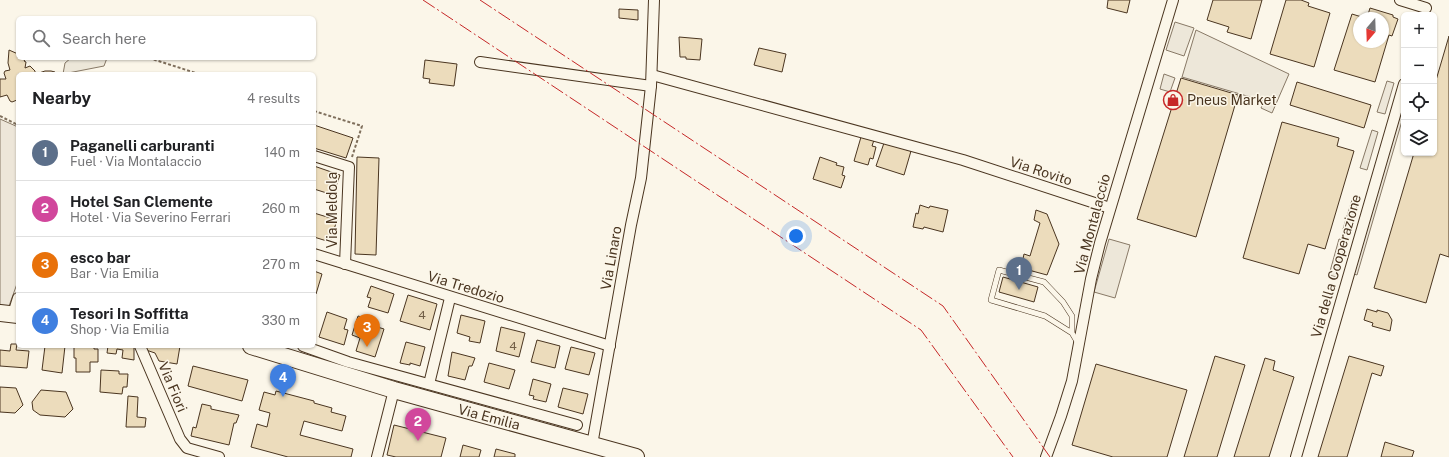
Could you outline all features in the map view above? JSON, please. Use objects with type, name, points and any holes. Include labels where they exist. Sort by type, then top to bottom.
[{"type":"main road","name":"Via Emilia","points":[[260,348],[346,368],[394,390],[598,450],[636,457]]},
{"type":"street","name":"Via Linaro","points":[[598,450],[610,346],[631,225],[641,178],[652,75],[654,0]]},
{"type":"street","name":"Via Montalaccio","points":[[1046,457],[1062,416],[1072,381],[1091,280],[1110,208],[1173,0]]},
{"type":"street","points":[[1400,0],[1426,8]]},
{"type":"street","points":[[480,62],[651,86]]},
{"type":"street","name":"Via Rovito","points":[[652,75],[963,160],[1110,208]]},
{"type":"street","name":"Via della Cooperazione","points":[[1296,457],[1401,94]]},
{"type":"street","name":"Via Meldola","points":[[316,157],[349,167],[345,264]]},
{"type":"street","name":"Via Tredozio","points":[[316,255],[450,298],[610,346]]},
{"type":"street","points":[[429,384],[450,298]]},
{"type":"street","points":[[10,314],[16,302]]},
{"type":"street","name":"Via Fiori","points":[[141,348],[180,439],[187,448],[219,457]]},
{"type":"street","name":"Via Emilia","points":[[307,348],[346,368],[429,384],[577,425]]},
{"type":"street","points":[[377,457],[394,390]]},
{"type":"lane","points":[[1072,333],[1045,316],[991,300],[999,270],[1044,282],[1072,316],[1072,333],[1079,346]]},
{"type":"path","points":[[154,60],[193,72]]},
{"type":"path","points":[[316,112],[362,126],[349,167]]},
{"type":"path","points":[[0,116],[16,124]]},
{"type":"shaded area","points":[[1175,22],[1194,28],[1184,56],[1166,50]]},
{"type":"shaded area","points":[[1196,30],[1289,74],[1272,113],[1261,108],[1264,101],[1182,77]]},
{"type":"shaded area","points":[[69,60],[106,60],[104,66],[73,72],[63,72],[65,63]]},
{"type":"shaded area","points":[[1164,74],[1175,78],[1170,92],[1160,89]]},
{"type":"shaded area","points":[[1387,81],[1394,83],[1385,114],[1377,112]]},
{"type":"shaded area","points":[[1401,112],[1401,124],[1357,275],[1354,274]]},
{"type":"shaded area","points":[[0,119],[16,126],[16,287],[9,306],[0,305]]},
{"type":"shaded area","points":[[1372,130],[1378,132],[1367,170],[1360,168]]},
{"type":"shaded area","points":[[1352,200],[1358,202],[1350,232],[1343,229]]},
{"type":"shaded area","points":[[1109,239],[1130,245],[1115,298],[1094,292]]},
{"type":"shaded area","points":[[1339,239],[1346,241],[1336,277],[1329,275]]},
{"type":"building","points":[[1108,0],[1130,0],[1127,13],[1107,8]]},
{"type":"building","points":[[1213,0],[1262,0],[1251,39],[1227,32],[1229,27],[1207,20]]},
{"type":"building","points":[[1286,0],[1301,0],[1309,3],[1308,6],[1330,13],[1314,67],[1270,54]]},
{"type":"building","points":[[1370,8],[1383,12],[1369,12]]},
{"type":"building","points":[[619,9],[638,10],[638,20],[619,18]]},
{"type":"building","points":[[1352,14],[1353,48],[1385,48],[1375,82],[1334,70]]},
{"type":"building","points":[[1389,14],[1398,19],[1392,36],[1389,35]]},
{"type":"building","points":[[1449,36],[1449,257],[1440,254],[1426,303],[1374,288],[1413,156],[1437,156],[1437,77]]},
{"type":"building","points":[[679,37],[702,39],[700,60],[680,57]]},
{"type":"building","points":[[759,48],[786,54],[782,72],[754,65]]},
{"type":"building","points":[[9,50],[16,53],[16,60],[25,60],[26,62],[25,68],[30,66],[35,71],[16,72],[16,100],[12,102],[7,95],[0,97],[0,79],[6,79],[4,73],[5,71],[10,70],[8,63]]},
{"type":"building","points":[[425,60],[457,64],[454,86],[429,83],[430,79],[423,78]]},
{"type":"building","points":[[1181,78],[1238,95],[1196,237],[1137,219]]},
{"type":"building","points":[[1297,82],[1371,105],[1364,128],[1290,105]]},
{"type":"building","points":[[1282,122],[1339,138],[1337,146],[1354,151],[1325,249],[1308,244],[1299,274],[1243,258]]},
{"type":"building","points":[[316,126],[353,138],[346,158],[316,149]]},
{"type":"building","points":[[861,137],[874,140],[872,146],[876,147],[873,159],[870,158],[868,165],[854,161]]},
{"type":"building","points":[[884,143],[911,151],[904,175],[876,166]]},
{"type":"building","points":[[357,157],[379,158],[376,255],[355,254]]},
{"type":"building","points":[[820,157],[837,163],[836,165],[844,167],[842,175],[845,176],[841,188],[813,179]]},
{"type":"building","points":[[316,167],[340,175],[333,195],[316,190]]},
{"type":"building","points":[[920,205],[929,208],[930,206],[948,210],[943,232],[924,227],[923,229],[913,227],[916,213],[918,214]]},
{"type":"building","points":[[1036,210],[1047,214],[1059,244],[1047,275],[1021,268],[1024,254],[1030,256],[1040,223],[1034,220]]},
{"type":"building","points":[[316,214],[337,220],[330,242],[316,238]]},
{"type":"building","points":[[316,272],[322,274],[316,294]]},
{"type":"building","points":[[1003,277],[1038,287],[1034,302],[999,292]]},
{"type":"building","points":[[371,286],[394,294],[388,313],[368,307],[371,298],[367,297]]},
{"type":"building","points":[[408,295],[437,304],[430,330],[400,321]]},
{"type":"building","points":[[1367,309],[1388,313],[1392,320],[1390,331],[1372,326],[1373,323],[1364,320]]},
{"type":"building","points":[[327,312],[347,319],[344,329],[348,330],[344,345],[319,337]]},
{"type":"building","points":[[461,315],[485,321],[480,343],[469,341],[470,337],[457,333]]},
{"type":"building","points":[[358,316],[376,321],[374,326],[384,329],[375,357],[356,351],[360,338],[352,335]]},
{"type":"building","points":[[501,327],[525,333],[519,357],[496,351]]},
{"type":"building","points":[[537,340],[560,346],[555,368],[531,362]]},
{"type":"building","points":[[406,342],[425,347],[420,366],[410,363],[410,365],[400,363]]},
{"type":"building","points":[[11,344],[16,344],[16,350],[29,351],[27,368],[0,366],[0,350],[10,351]]},
{"type":"building","points":[[571,347],[595,353],[589,375],[565,369]]},
{"type":"building","points":[[45,348],[65,348],[62,373],[42,370]]},
{"type":"building","points":[[74,348],[98,349],[98,362],[90,362],[90,372],[76,372],[76,358],[74,358]]},
{"type":"building","points":[[108,348],[134,348],[134,360],[122,358],[123,350],[117,349],[116,354],[107,353]]},
{"type":"building","points":[[146,348],[180,348],[177,364],[159,361],[155,353],[146,350]]},
{"type":"building","points":[[452,352],[475,358],[472,366],[469,366],[465,380],[448,376]]},
{"type":"building","points":[[1215,356],[1245,365],[1217,457],[1184,457]]},
{"type":"building","points":[[1349,356],[1384,366],[1381,376],[1372,373],[1347,457],[1318,457]]},
{"type":"building","points":[[1265,358],[1275,361],[1273,370],[1294,377],[1269,457],[1234,457]]},
{"type":"building","points":[[489,363],[515,370],[509,389],[484,382]]},
{"type":"building","points":[[1096,364],[1187,390],[1167,457],[1113,457],[1072,445]]},
{"type":"building","points":[[193,366],[248,380],[242,401],[188,386]]},
{"type":"building","points":[[101,370],[119,371],[119,374],[128,374],[127,387],[123,387],[122,394],[100,392]]},
{"type":"building","points":[[533,379],[551,384],[546,402],[533,399],[534,396],[529,395]]},
{"type":"building","points":[[0,387],[16,388],[23,405],[15,413],[0,412]]},
{"type":"building","points":[[563,388],[588,394],[583,414],[558,407]]},
{"type":"building","points":[[41,390],[66,392],[73,409],[65,417],[40,415],[33,410],[32,402]]},
{"type":"building","points":[[276,391],[314,401],[314,403],[332,408],[331,412],[346,416],[342,431],[304,421],[300,435],[353,449],[351,457],[288,457],[251,447],[257,424],[267,427],[270,413],[259,410],[264,392],[275,395]]},
{"type":"building","points":[[128,396],[138,397],[137,417],[146,418],[145,427],[126,427]]},
{"type":"building","points":[[202,404],[211,406],[211,409],[239,415],[236,423],[234,423],[229,445],[191,436],[193,427],[196,428]]},
{"type":"building","points":[[394,425],[446,438],[441,457],[396,457],[387,455]]},
{"type":"building","points":[[1385,442],[1414,451],[1412,457],[1381,457]]},
{"type":"building","points":[[463,445],[481,450],[479,457],[460,457]]},
{"type":"building","points":[[496,449],[515,454],[515,457],[494,457]]},
{"type":"power","points":[[423,0],[921,330],[1013,457]]},
{"type":"power","points":[[480,0],[943,306],[1050,457]]},
{"type":"place","name":"Pneus Market","points":[[1173,100]]},
{"type":"place","name":"Paganelli carburanti","points":[[1019,290]]},
{"type":"place","name":"esco bar","points":[[367,347]]},
{"type":"place","name":"Tesori In Soffitta","points":[[283,397]]},
{"type":"place","name":"Hotel San Clemente","points":[[418,441]]}]
